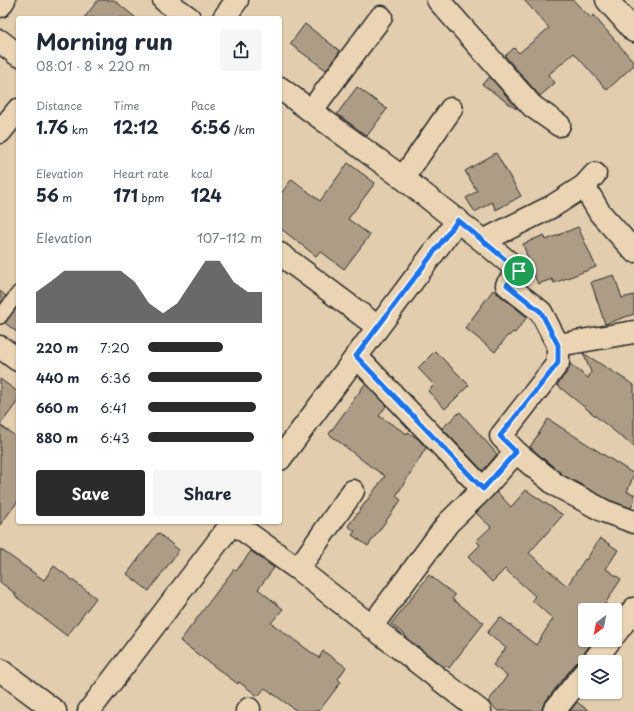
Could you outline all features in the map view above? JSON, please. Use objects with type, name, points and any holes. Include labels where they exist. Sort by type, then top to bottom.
[{"type":"street","points":[[0,6],[4,0]]},
{"type":"street","points":[[164,0],[186,16]]},
{"type":"street","points":[[225,16],[237,0]]},
{"type":"street","points":[[438,0],[532,106],[559,125]]},
{"type":"street","points":[[607,0],[634,31]]},
{"type":"street","points":[[311,111],[381,16]]},
{"type":"street","points":[[0,41],[16,53]]},
{"type":"street","points":[[282,89],[458,220],[519,271],[507,285],[541,312],[558,345],[558,363],[500,436],[516,452],[556,485],[604,512],[634,522]]},
{"type":"street","points":[[403,178],[451,109]]},
{"type":"street","points":[[0,132],[16,112]]},
{"type":"street","points":[[483,241],[553,206],[589,180],[600,213],[634,251]]},
{"type":"street","points":[[282,455],[458,220]]},
{"type":"street","points":[[282,256],[378,328]]},
{"type":"street","points":[[558,345],[634,332]]},
{"type":"street","points":[[0,347],[16,359]]},
{"type":"street","points":[[356,356],[483,489]]},
{"type":"street","points":[[371,627],[448,523],[483,489],[516,452]]},
{"type":"street","points":[[298,569],[353,491]]},
{"type":"street","points":[[89,711],[230,524]]},
{"type":"street","points":[[235,524],[298,569],[480,711]]},
{"type":"street","points":[[622,625],[634,609]]},
{"type":"street","points":[[598,655],[605,647]]},
{"type":"street","points":[[0,670],[55,711]]},
{"type":"street","points":[[554,711],[578,681]]},
{"type":"lane","points":[[0,318],[16,296]]},
{"type":"building","points":[[98,0],[114,0],[134,16],[86,16]]},
{"type":"building","points":[[524,0],[573,0],[591,18],[593,15],[634,62],[634,65],[607,90],[574,53],[548,75],[555,83],[540,96],[505,56],[514,48],[519,53],[549,28]]},
{"type":"building","points":[[305,24],[340,51],[326,70],[290,44]]},
{"type":"building","points":[[490,77],[517,108],[516,109],[482,84]]},
{"type":"building","points":[[357,87],[387,109],[367,136],[337,114]]},
{"type":"building","points":[[496,153],[521,196],[496,210],[492,202],[475,212],[466,198],[477,191],[465,171]]},
{"type":"building","points":[[348,163],[375,183],[348,219],[370,235],[344,269],[320,251],[316,256],[282,230],[282,192],[292,179],[320,201]]},
{"type":"building","points":[[578,227],[596,267],[554,283],[552,279],[538,284],[527,259],[528,258],[523,244],[544,235],[546,240]]},
{"type":"building","points":[[614,275],[622,298],[634,295],[634,314],[605,324],[591,282]]},
{"type":"building","points":[[493,290],[527,317],[515,333],[513,332],[509,336],[508,335],[495,352],[465,328]]},
{"type":"building","points":[[0,291],[6,296],[0,304]]},
{"type":"building","points":[[16,309],[16,331],[5,323]]},
{"type":"building","points":[[435,351],[469,385],[445,409],[428,391],[434,385],[418,368]]},
{"type":"building","points":[[583,353],[634,385],[634,447],[557,385],[568,371],[570,364],[588,378],[591,372]]},
{"type":"building","points":[[0,379],[16,391],[16,404],[0,425]]},
{"type":"building","points":[[365,384],[386,406],[379,416],[407,434],[408,432],[418,439],[426,448],[396,496],[401,500],[368,546],[352,535],[355,531],[348,526],[385,476],[329,434]]},
{"type":"building","points":[[460,412],[497,454],[483,471],[442,428]]},
{"type":"building","points":[[548,419],[634,474],[627,492],[634,494],[634,501],[631,508],[609,500],[563,475],[530,447]]},
{"type":"building","points":[[0,425],[16,437],[16,504],[0,525]]},
{"type":"building","points":[[526,490],[563,515],[529,553],[567,586],[600,538],[618,550],[606,569],[621,579],[606,603],[578,603],[578,647],[588,647],[583,655],[578,655],[578,662],[544,703],[542,711],[498,711],[488,702],[507,676],[493,665],[506,648],[487,633],[500,617],[536,645],[553,619],[532,600],[535,596],[505,569],[492,582],[468,557],[480,545],[476,541],[491,527],[476,513],[497,492],[511,507]]},
{"type":"building","points":[[158,533],[179,550],[149,591],[127,574]]},
{"type":"building","points":[[0,549],[44,580],[54,566],[96,598],[67,636],[15,596],[16,594],[0,582]]},
{"type":"building","points":[[251,551],[274,568],[258,589],[283,609],[271,623],[319,658],[323,651],[346,667],[338,679],[341,682],[319,711],[297,711],[265,688],[258,696],[239,682],[238,684],[180,641],[234,569],[236,571]]},
{"type":"building","points":[[429,575],[455,595],[452,599],[484,623],[449,668],[446,665],[444,667],[405,637],[406,636],[391,624]]},
{"type":"building","points":[[577,702],[589,711],[570,711]]},
{"type":"route","points":[[458,220],[519,271],[507,285],[541,312],[558,345],[558,363],[500,436],[516,452],[483,489],[356,356],[458,220]]}]
